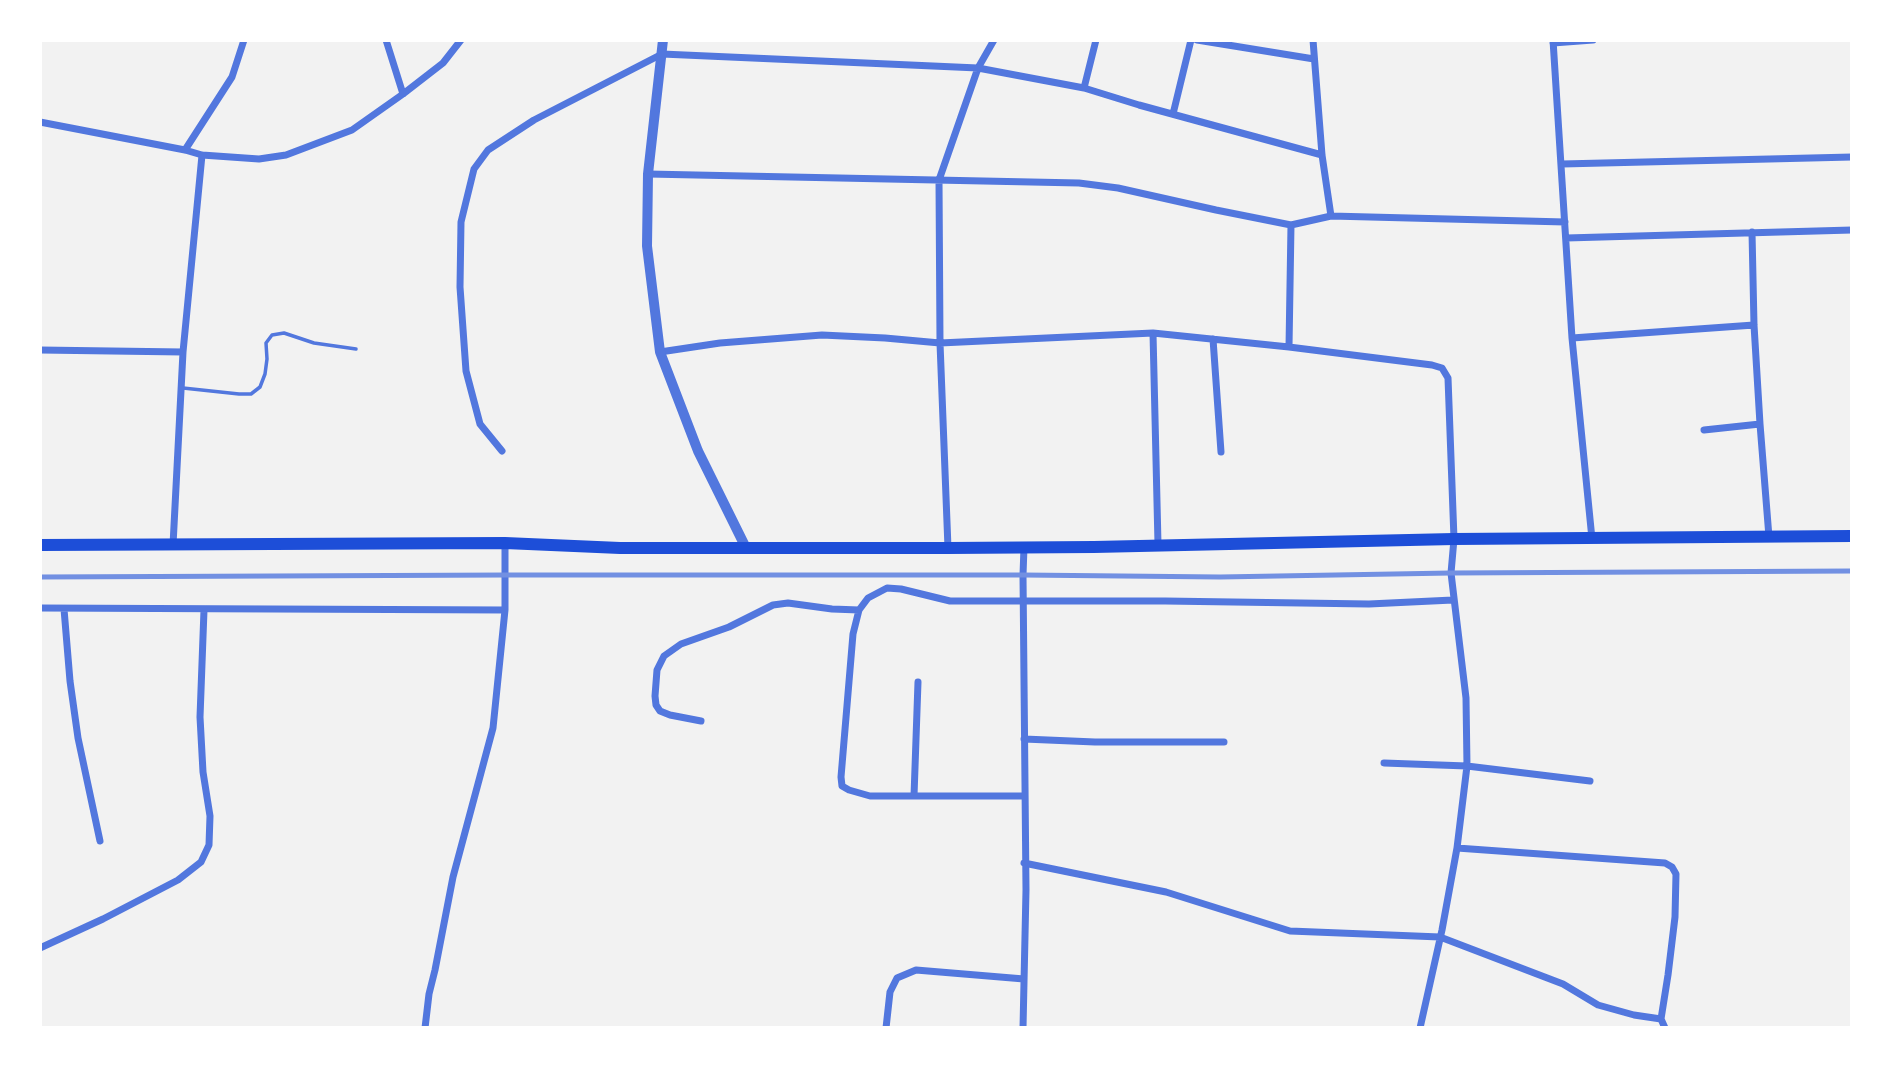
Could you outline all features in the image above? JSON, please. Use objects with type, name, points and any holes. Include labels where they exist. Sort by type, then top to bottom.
[{"type":"highway","points":[[40,545],[505,543],[620,548],[948,548],[1454,539],[1852,536]]},
{"type":"street","points":[[184,150],[232,77],[244,40]]},
{"type":"street","points":[[386,40],[403,94]]},
{"type":"street","points":[[40,122],[202,155],[259,159],[286,155],[352,130],[443,63],[461,40]]},
{"type":"street","points":[[663,40],[648,174],[647,246],[660,352],[698,451],[745,547]]},
{"type":"street","points":[[948,548],[940,343],[939,180],[978,68],[994,40]]},
{"type":"street","points":[[1084,88],[1096,40]]},
{"type":"street","points":[[1173,114],[1191,40]]},
{"type":"street","points":[[1197,40],[1314,58]]},
{"type":"street","points":[[1313,40],[1322,155],[1331,216]]},
{"type":"street","points":[[1592,539],[1572,338],[1553,42],[1593,40]]},
{"type":"street","points":[[502,451],[480,424],[466,370],[460,287],[461,222],[474,169],[488,150],[534,120],[662,54],[978,68],[1084,88],[1322,155]]},
{"type":"street","points":[[173,545],[183,352],[202,155]]},
{"type":"street","points":[[1562,164],[1852,157]]},
{"type":"street","points":[[648,174],[1079,183],[1118,188],[1291,225],[1331,216],[1565,222]]},
{"type":"street","points":[[1289,347],[1291,225]]},
{"type":"street","points":[[1566,238],[1852,230]]},
{"type":"street","points":[[1752,232],[1754,325],[1769,537]]},
{"type":"street","points":[[1572,338],[1754,325]]},
{"type":"street","points":[[660,352],[720,343],[822,335],[940,343],[1153,333],[1289,347],[1442,368],[1448,377],[1454,539],[1451,573],[1466,698],[1467,766],[1457,848],[1420,1028]]},
{"type":"street","points":[[1153,333],[1158,544]]},
{"type":"street","points":[[1213,339],[1220,452]]},
{"type":"street","points":[[40,351],[183,352]]},
{"type":"street","points":[[1704,430],[1760,424]]},
{"type":"street","points":[[425,1028],[429,994],[453,877],[493,728],[505,610],[505,543]]},
{"type":"street","points":[[1023,1028],[1026,902],[1024,547]]},
{"type":"street","points":[[1025,796],[870,796],[842,786],[853,634],[859,610],[868,597],[887,588],[950,600],[1369,604],[1453,600]]},
{"type":"street","points":[[701,721],[670,715],[660,711],[656,705],[657,670],[663,656],[681,644],[729,627],[773,605],[788,603],[859,610]]},
{"type":"street","points":[[40,608],[505,610]]},
{"type":"street","points":[[64,609],[78,738],[100,841]]},
{"type":"street","points":[[40,948],[178,880],[201,862],[209,845],[210,816],[203,772],[200,717],[204,610]]},
{"type":"street","points":[[914,796],[918,682]]},
{"type":"street","points":[[1024,739],[1224,742]]},
{"type":"street","points":[[1384,763],[1467,766],[1590,781]]},
{"type":"street","points":[[1457,848],[1665,863],[1672,867],[1676,874],[1675,917],[1661,1019],[1665,1028]]},
{"type":"street","points":[[1024,863],[1166,892],[1290,931],[1440,937],[1563,984],[1598,1006],[1661,1019]]},
{"type":"street","points":[[886,1028],[890,992],[897,978],[916,970],[1024,979]]},
{"type":"lane","points":[[181,388],[251,394],[260,387],[265,374],[266,343],[272,335],[284,334],[314,343],[356,349]]},
{"type":"railway","points":[[40,577],[1220,577],[1852,571]]}]
